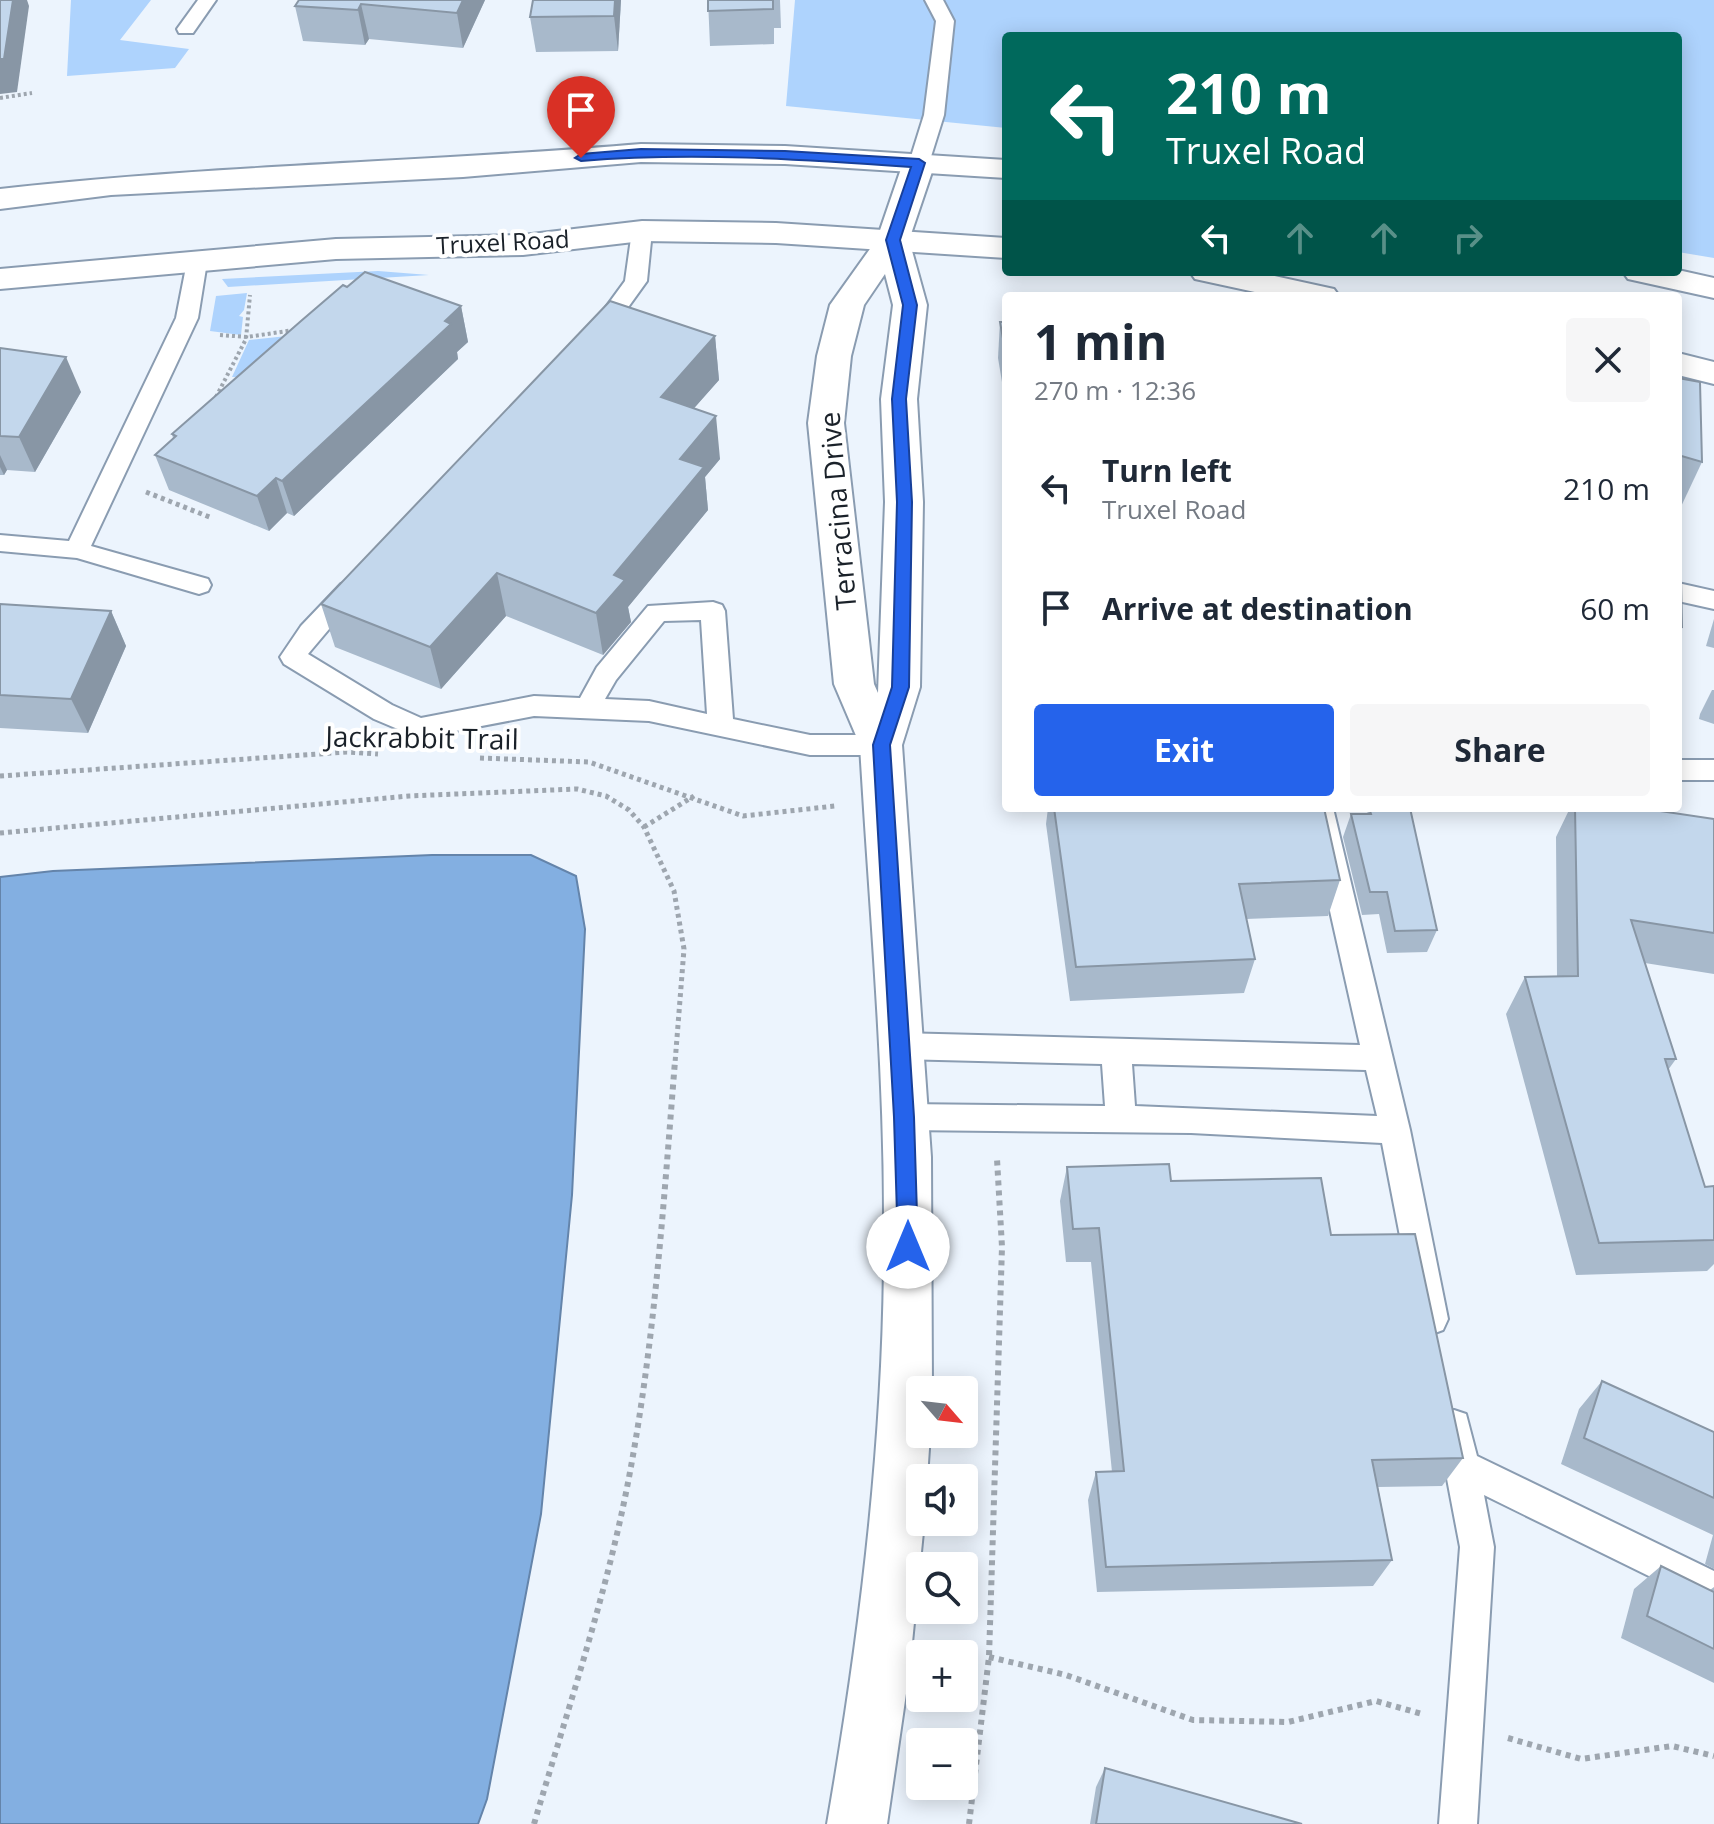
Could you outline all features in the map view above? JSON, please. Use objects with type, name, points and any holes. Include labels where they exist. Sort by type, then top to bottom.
[{"type":"main road","points":[[0,199],[111,186],[463,168],[641,153],[785,155],[1002,169]]},
{"type":"main road","name":"Terracina Drive","points":[[857,1824],[876,1716],[901,1444],[909,1217],[881,745],[854,684],[826,423],[834,356],[847,305],[893,240],[919,163]]},
{"type":"main road","name":"Truxel Road","points":[[0,279],[336,249],[523,245],[642,231],[776,233],[1002,248]]},
{"type":"main road","name":"Terracina Drive","points":[[881,745],[900,687],[904,502],[899,399],[910,305],[893,240]]},
{"type":"main road","points":[[1226,276],[1303,292]]},
{"type":"main road","points":[[1658,276],[1714,288]]},
{"type":"main road","points":[[1682,365],[1714,373]]},
{"type":"lane","points":[[186,29],[207,0]]},
{"type":"lane","points":[[919,163],[934,115],[945,21],[934,0]]},
{"type":"lane","points":[[576,355],[610,321],[636,281],[642,231]]},
{"type":"lane","points":[[77,550],[187,318],[197,262]]},
{"type":"lane","points":[[0,543],[77,550],[199,585]]},
{"type":"lane","points":[[363,577],[310,632],[293,657],[336,685],[419,728],[534,706],[649,711],[810,745],[881,745]]},
{"type":"lane","points":[[1682,593],[1714,600]]},
{"type":"lane","points":[[587,709],[606,674],[657,612],[713,611],[721,726]]},
{"type":"lane","points":[[1682,770],[1714,770]]},
{"type":"lane","points":[[1321,812],[1395,1130],[1437,1344]]},
{"type":"lane","points":[[899,1046],[1379,1058]]},
{"type":"lane","points":[[1116,1051],[1121,1120]]},
{"type":"lane","points":[[904,1117],[1121,1120],[1395,1130]]},
{"type":"lane","points":[[1446,1390],[1477,1547],[1458,1824]]},
{"type":"lane","points":[[1461,1466],[1714,1590]]},
{"type":"path","points":[[0,98],[32,93]]},
{"type":"path","points":[[210,409],[247,337],[251,290]]},
{"type":"path","points":[[213,334],[247,337],[299,328]]},
{"type":"path","points":[[133,487],[212,518]]},
{"type":"path","name":"Jackrabbit Trail","points":[[0,776],[347,752],[392,754]]},
{"type":"path","name":"Jackrabbit Trail","points":[[468,757],[589,762],[694,796],[743,816],[835,806]]},
{"type":"path","points":[[0,833],[409,796],[577,789],[606,796],[629,810],[644,827],[674,891],[684,949],[657,1278],[630,1473],[594,1620],[534,1824]]},
{"type":"path","points":[[644,827],[694,796]]},
{"type":"path","points":[[969,1824],[989,1657],[1002,1247],[996,1118]]},
{"type":"path","points":[[989,1657],[1066,1675],[1193,1720],[1288,1722],[1376,1701],[1581,1759],[1672,1746],[1714,1756]]},
{"type":"shaded area","points":[[71,0],[151,0],[120,40],[189,49],[175,68],[67,76]]},
{"type":"shaded area","points":[[795,0],[1714,0],[1714,258],[1682,253],[1682,32],[1002,32],[1002,128],[786,106]]},
{"type":"shaded area","points":[[378,271],[429,275],[228,287],[222,279]]},
{"type":"shaded area","points":[[247,293],[244,310],[239,316],[243,317],[241,335],[210,331],[216,296]]},
{"type":"shaded area","points":[[287,336],[239,377],[232,377],[249,340]]},
{"type":"shaded area","points":[[432,855],[531,855],[576,876],[585,929],[572,1195],[541,1514],[487,1799],[478,1824],[0,1824],[0,877],[53,871]]},
{"type":"building","points":[[0,0],[13,0],[4,59],[0,59]]},
{"type":"building","points":[[299,0],[463,0],[457,13],[361,4],[358,10],[295,6]]},
{"type":"building","points":[[533,0],[615,0],[614,16],[530,17]]},
{"type":"building","points":[[708,0],[773,0],[773,9],[708,11]]},
{"type":"building","points":[[365,272],[461,306],[445,321],[451,324],[282,481],[276,478],[257,496],[155,455],[176,436],[172,434],[301,321],[343,285],[347,287]]},
{"type":"building","points":[[610,301],[715,336],[661,397],[716,416],[680,459],[704,467],[614,575],[625,580],[596,613],[497,573],[430,647],[321,604]]},
{"type":"building","points":[[0,348],[66,357],[19,437],[0,436]]},
{"type":"building","points":[[1682,379],[1700,382],[1702,462],[1682,456]]},
{"type":"building","points":[[0,604],[111,611],[71,699],[0,695]]},
{"type":"building","points":[[1055,812],[1325,812],[1340,880],[1239,884],[1255,959],[1076,967]]},
{"type":"building","points":[[1411,812],[1437,930],[1395,931],[1387,892],[1370,892],[1351,814]]},
{"type":"building","points":[[1575,812],[1667,812],[1714,819],[1714,933],[1631,920],[1676,1059],[1665,1059],[1705,1187],[1714,1186],[1714,1240],[1599,1243],[1525,977],[1578,976]]},
{"type":"building","points":[[1169,1164],[1171,1181],[1321,1178],[1331,1235],[1415,1234],[1463,1458],[1372,1460],[1392,1560],[1106,1567],[1096,1472],[1124,1471],[1099,1228],[1073,1229],[1067,1167]]},
{"type":"building","points":[[1602,1381],[1714,1432],[1714,1498],[1584,1438]]},
{"type":"building","points":[[1661,1566],[1714,1592],[1714,1649],[1647,1616]]},
{"type":"building","points":[[1105,1768],[1302,1824],[1096,1824]]},
{"type":"route","points":[[581,158],[641,153],[785,155],[919,163],[893,240],[910,305],[899,399],[904,502],[900,687],[881,745],[904,1117],[908,1247]]}]
